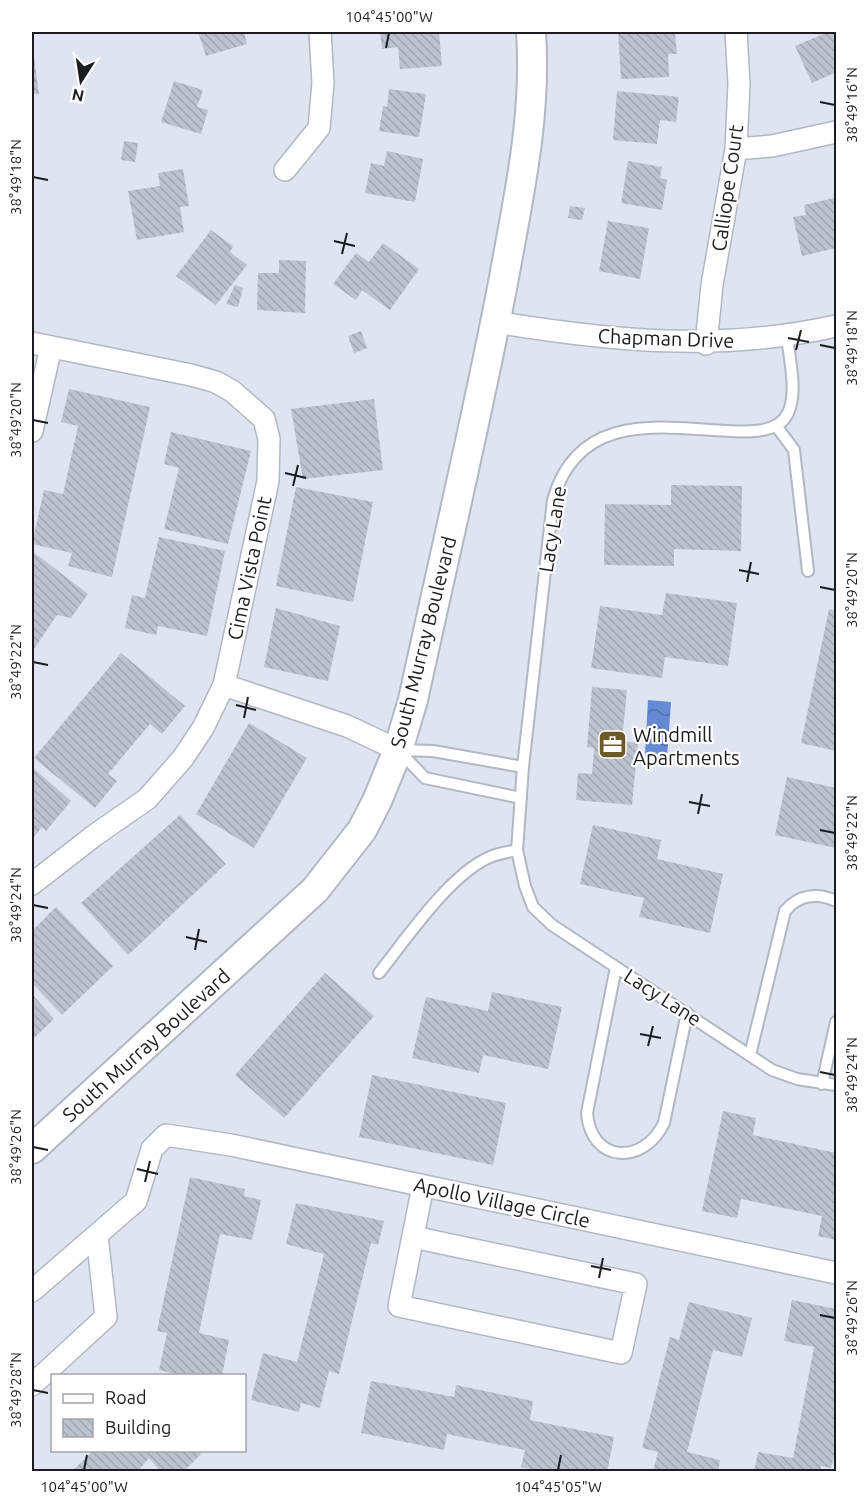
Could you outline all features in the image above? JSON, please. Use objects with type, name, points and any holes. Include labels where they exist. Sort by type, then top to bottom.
[{"type":"main road","name":"South Murray Boulevard","points":[[32,1149],[315,890],[362,830],[377,801],[398,750],[413,700],[495,322],[531,117],[534,75],[531,32]]},
{"type":"street","points":[[285,170],[319,128],[323,83],[320,32]]},
{"type":"street","name":"Calliope Court","points":[[706,344],[712,285],[736,149],[739,84],[736,32]]},
{"type":"street","points":[[736,149],[772,146],[837,132]]},
{"type":"street","name":"Chapman Drive","points":[[495,322],[566,334],[648,342],[706,344],[787,336],[837,326]]},
{"type":"street","points":[[32,431],[41,345]]},
{"type":"street","name":"Cima Vista Point","points":[[32,885],[95,835],[147,799],[188,751],[203,728],[224,685],[268,481],[269,439],[264,419],[252,406],[216,382],[41,345]]},
{"type":"street","points":[[224,685],[347,726],[398,750]]},
{"type":"street","name":"Apollo Village Circle","points":[[97,1235],[136,1202],[152,1149],[166,1136],[221,1143],[837,1273]]},
{"type":"street","points":[[413,1237],[636,1284],[621,1353],[399,1306],[423,1186]]},
{"type":"street","points":[[32,1291],[97,1235]]},
{"type":"street","points":[[32,1385],[106,1317],[97,1235]]},
{"type":"lane","points":[[787,336],[792,402],[787,416],[777,427],[794,450],[808,571]]},
{"type":"lane","name":"Lacy Lane","points":[[777,427],[758,431],[670,427],[624,431],[604,436],[586,447],[569,462],[559,478],[554,500],[523,767],[518,850],[525,886],[533,907],[552,925],[772,1070],[822,1084],[837,1084]]},
{"type":"lane","points":[[398,750],[433,751],[523,767]]},
{"type":"lane","points":[[398,750],[425,778],[521,798]]},
{"type":"lane","points":[[379,973],[432,907],[468,870],[491,856],[518,850]]},
{"type":"lane","points":[[750,1055],[784,911],[794,900],[810,896],[824,896],[837,901]]},
{"type":"lane","points":[[616,967],[586,1113],[588,1126],[594,1139],[613,1153],[635,1152],[658,1136],[664,1124],[687,1012]]},
{"type":"lane","points":[[822,1084],[837,1022]]},
{"type":"water","points":[[648,700],[671,702],[667,757],[645,756]]},
{"type":"building","points":[[198,32],[244,32],[247,44],[206,56]]},
{"type":"building","points":[[380,32],[439,32],[442,66],[400,69],[398,47],[382,49]]},
{"type":"building","points":[[618,32],[675,32],[677,54],[668,54],[669,77],[621,79]]},
{"type":"building","points":[[833,32],[836,40],[836,72],[812,83],[795,46]]},
{"type":"building","points":[[32,57],[34,57],[39,94],[32,94]]},
{"type":"building","points":[[174,81],[203,90],[197,107],[208,110],[201,134],[161,122]]},
{"type":"building","points":[[389,89],[426,94],[419,137],[379,131],[383,106],[387,107]]},
{"type":"building","points":[[617,91],[679,97],[676,122],[660,120],[657,144],[613,140]]},
{"type":"building","points":[[124,141],[138,143],[135,162],[121,160]]},
{"type":"building","points":[[387,151],[423,159],[415,202],[365,193],[371,163],[384,166]]},
{"type":"building","points":[[628,161],[662,167],[660,178],[667,180],[662,210],[621,203]]},
{"type":"building","points":[[183,169],[189,206],[180,207],[184,232],[137,240],[128,191],[160,186],[158,173]]},
{"type":"building","points":[[834,198],[836,248],[802,256],[793,217],[806,215],[804,205]]},
{"type":"building","points":[[570,206],[585,208],[582,220],[568,218]]},
{"type":"building","points":[[608,221],[649,228],[640,279],[599,271]]},
{"type":"building","points":[[211,230],[233,246],[230,252],[247,265],[216,305],[176,276]]},
{"type":"building","points":[[383,243],[419,269],[390,310],[362,290],[356,300],[333,284],[356,253],[369,262]]},
{"type":"building","points":[[279,260],[306,261],[305,313],[257,310],[258,273],[279,273]]},
{"type":"building","points":[[235,285],[243,288],[238,307],[226,304]]},
{"type":"building","points":[[361,331],[367,348],[354,353],[348,336]]},
{"type":"building","points":[[69,389],[150,407],[112,577],[68,566],[72,553],[32,544],[44,490],[63,494],[78,426],[61,422]]},
{"type":"building","points":[[374,399],[383,470],[303,479],[291,409]]},
{"type":"building","points":[[171,432],[251,451],[228,544],[164,529],[179,468],[164,464]]},
{"type":"building","points":[[671,485],[742,486],[741,551],[674,549],[674,566],[604,565],[605,504],[671,505]]},
{"type":"building","points":[[296,487],[373,502],[353,602],[276,586]]},
{"type":"building","points":[[159,537],[225,551],[207,636],[158,626],[156,635],[125,628],[132,595],[145,598]]},
{"type":"building","points":[[32,551],[88,594],[71,618],[57,615],[32,652]]},
{"type":"building","points":[[666,593],[737,603],[728,666],[665,657],[662,678],[591,668],[600,606],[662,615]]},
{"type":"building","points":[[276,608],[340,626],[328,681],[264,667]]},
{"type":"building","points":[[829,609],[836,611],[836,751],[801,743]]},
{"type":"building","points":[[121,653],[185,706],[162,734],[150,724],[108,774],[117,781],[95,808],[34,758]]},
{"type":"building","name":"Windmill Apartments","points":[[592,687],[627,690],[622,741],[638,743],[632,805],[576,800],[578,773],[592,774],[594,748],[587,747]]},
{"type":"building","points":[[249,723],[307,758],[254,848],[196,814]]},
{"type":"building","points":[[32,767],[71,801],[46,831],[42,827],[32,839]]},
{"type":"building","points":[[787,777],[836,788],[836,848],[775,835]]},
{"type":"building","points":[[180,815],[226,864],[128,955],[81,903]]},
{"type":"building","points":[[593,825],[661,840],[657,859],[723,874],[710,933],[639,917],[644,898],[580,884]]},
{"type":"building","points":[[56,907],[113,966],[62,1015],[32,983],[32,931]]},
{"type":"building","points":[[325,973],[374,1016],[284,1118],[235,1075]]},
{"type":"building","points":[[492,992],[562,1007],[548,1069],[483,1055],[479,1073],[412,1058],[426,997],[488,1011]]},
{"type":"building","points":[[32,994],[54,1019],[32,1040]]},
{"type":"building","points":[[372,1075],[506,1103],[493,1165],[359,1137]]},
{"type":"building","points":[[723,1111],[756,1118],[753,1135],[836,1153],[836,1240],[818,1236],[822,1216],[741,1199],[737,1218],[702,1211]]},
{"type":"building","points":[[190,1177],[245,1189],[244,1196],[261,1200],[252,1240],[220,1234],[199,1333],[229,1340],[222,1374],[175,1374],[159,1370],[167,1333],[157,1331]]},
{"type":"building","points":[[296,1203],[384,1221],[378,1245],[371,1243],[339,1374],[329,1371],[320,1408],[301,1403],[299,1412],[251,1400],[263,1353],[297,1362],[324,1254],[286,1244]]},
{"type":"building","points":[[792,1300],[836,1309],[836,1450],[831,1468],[821,1466],[820,1472],[754,1472],[758,1452],[793,1458],[814,1347],[784,1341]]},
{"type":"building","points":[[689,1302],[752,1318],[742,1357],[713,1350],[687,1452],[720,1460],[718,1472],[653,1472],[658,1452],[642,1448],[670,1337],[679,1340]]},
{"type":"building","points":[[371,1381],[454,1397],[456,1385],[533,1401],[530,1420],[614,1437],[607,1472],[543,1472],[521,1467],[525,1450],[447,1434],[444,1450],[361,1433]]},
{"type":"building","points":[[92,1452],[199,1452],[201,1454],[183,1472],[161,1472],[149,1458],[137,1472],[71,1472]]},
{"type":"place","name":"Windmill Apartments","points":[[612,745]]}]
